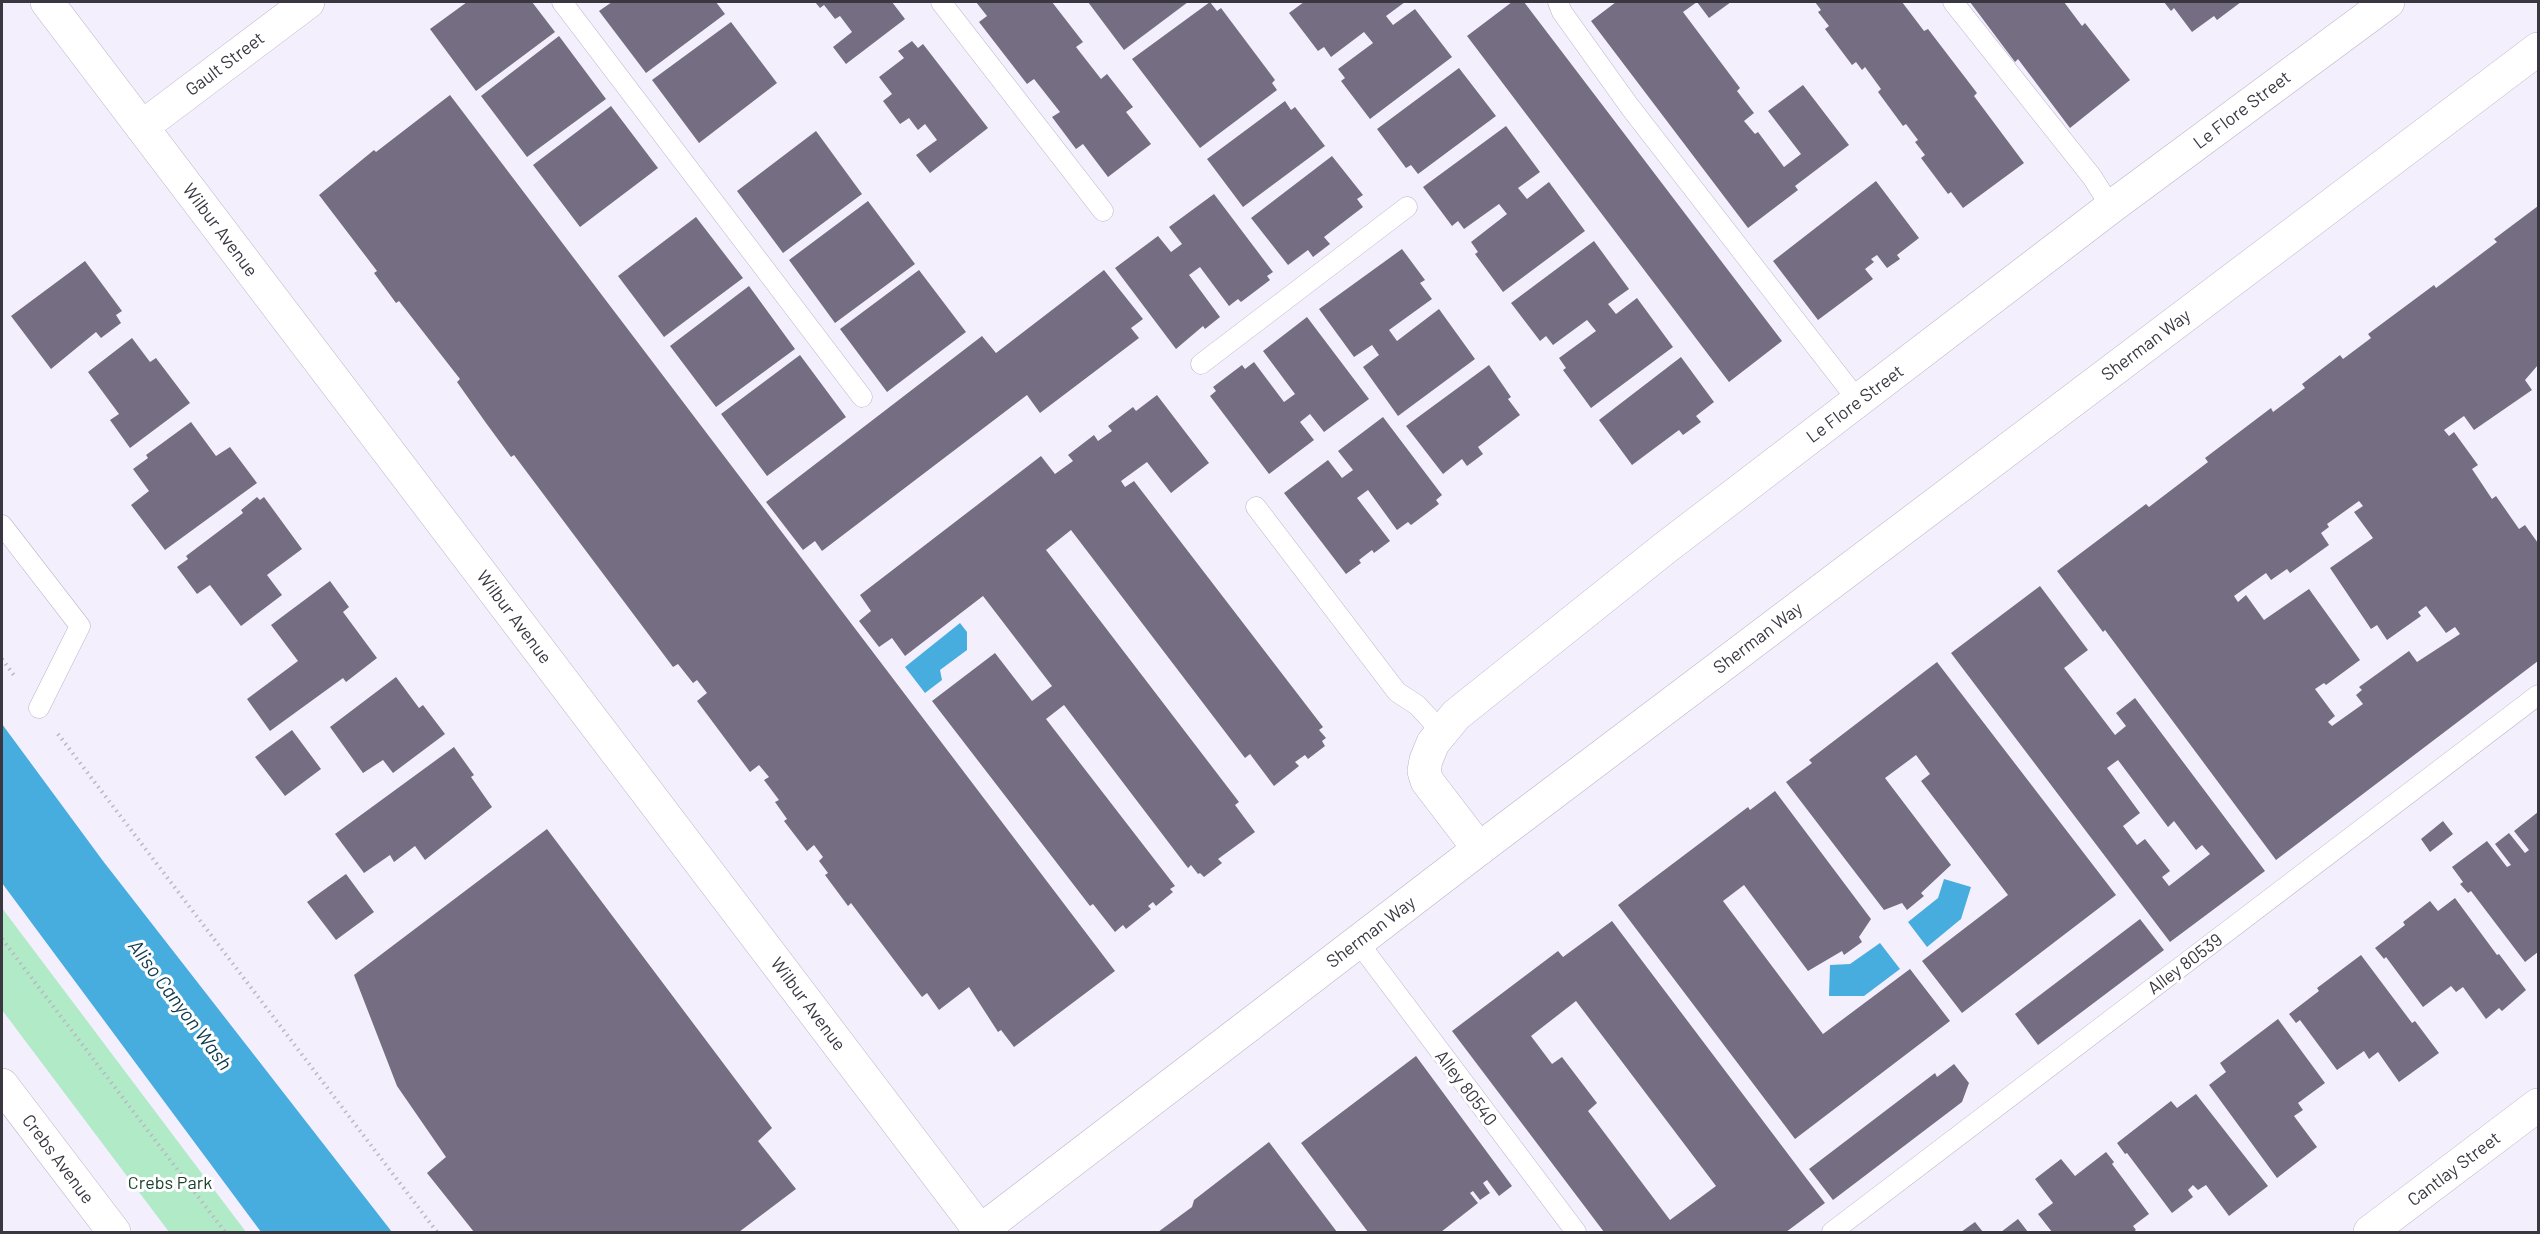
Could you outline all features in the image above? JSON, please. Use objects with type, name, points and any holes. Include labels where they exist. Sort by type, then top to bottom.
[{"type":"main road","name":"Wilbur Avenue","points":[[47,2],[978,1232]]},
{"type":"main road","name":"Gault Street","points":[[142,127],[308,2]]},
{"type":"main road","name":"Le Flore Street","points":[[1479,849],[1427,781],[1424,771],[1426,760],[1441,731],[1456,715],[1665,548],[1859,402],[2111,207],[2388,2]]},
{"type":"main road","name":"Sherman Way","points":[[978,1232],[1479,849],[2538,49]]},
{"type":"main road","name":"Crebs Avenue","points":[[2,1085],[114,1233]]},
{"type":"main road","name":"Cantlay Street","points":[[2370,1233],[2538,1106]]},
{"type":"lane","points":[[562,2],[862,397]]},
{"type":"lane","points":[[941,2],[1103,211]]},
{"type":"lane","points":[[1558,2],[1562,12],[1630,107],[1859,402]]},
{"type":"lane","points":[[1953,2],[2092,177],[2111,207]]},
{"type":"lane","points":[[1201,364],[1407,207]]},
{"type":"lane","points":[[1256,507],[1396,692],[1417,705],[1441,731]]},
{"type":"lane","points":[[2,525],[80,626],[39,708]]},
{"type":"lane","name":"Alley 80539","points":[[1832,1233],[2538,695]]},
{"type":"lane","name":"Alley 80540","points":[[1358,942],[1576,1233]]},
{"type":"path","points":[[2,659],[437,1233]]},
{"type":"path","points":[[2,939],[225,1233]]},
{"type":"green space","name":"Crebs Park","points":[[2,908],[246,1232],[169,1232],[2,1010]]},
{"type":"water","points":[[960,623],[967,632],[967,650],[940,670],[942,680],[925,693],[905,667]]},
{"type":"water","name":"Aliso Canyon Wash","points":[[2,724],[103,861],[392,1232],[261,1232],[2,883]]},
{"type":"water","points":[[1944,879],[1971,887],[1961,919],[1927,947],[1908,922],[1938,898]]},
{"type":"water","points":[[1880,943],[1900,969],[1864,996],[1829,996],[1830,965],[1850,964]]},
{"type":"building","points":[[467,2],[532,2],[555,32],[476,91],[430,29]]},
{"type":"building","points":[[612,2],[716,2],[725,14],[646,73],[599,11]]},
{"type":"building","points":[[815,2],[892,2],[905,19],[846,64],[833,47],[852,32],[840,16],[835,19],[824,5],[820,8]]},
{"type":"building","points":[[976,2],[1052,2],[1083,42],[1076,47],[1101,79],[1107,74],[1133,107],[1126,112],[1151,144],[1108,177],[1083,144],[1076,149],[1052,117],[1060,112],[1034,79],[1027,84],[979,22],[987,16]]},
{"type":"building","points":[[1088,2],[1188,2],[1124,50]]},
{"type":"building","points":[[1210,2],[1217,11],[1221,8],[1275,80],[1272,83],[1277,90],[1200,148],[1132,59]]},
{"type":"building","points":[[1304,2],[1405,2],[1386,16],[1393,25],[1415,9],[1452,57],[1370,119],[1341,81],[1345,78],[1338,69],[1373,43],[1364,32],[1331,57],[1324,47],[1318,51],[1289,13]]},
{"type":"building","points":[[1512,2],[1524,2],[1782,341],[1729,382],[1467,36]]},
{"type":"building","points":[[1616,2],[1697,2],[1683,12],[1740,88],[1737,91],[1754,113],[1744,121],[1755,134],[1758,132],[1784,167],[1801,154],[1768,111],[1803,85],[1849,145],[1795,186],[1798,190],[1748,228],[1591,21]]},
{"type":"building","points":[[1697,2],[1731,2],[1709,18]]},
{"type":"building","points":[[1815,2],[1902,2],[1924,31],[1928,29],[1977,93],[1974,96],[2024,163],[1963,208],[1951,192],[1948,194],[1921,158],[1925,155],[1915,142],[1918,140],[1906,124],[1903,126],[1878,92],[1881,89],[1865,67],[1862,70],[1856,62],[1852,65],[1825,29],[1829,26],[1818,12],[1821,10]]},
{"type":"building","points":[[1970,2],[2064,2],[2082,26],[2085,23],[2130,80],[2070,128],[2018,59],[2015,62]]},
{"type":"building","points":[[2164,2],[2241,2],[2217,20],[2214,16],[2192,32],[2174,8],[2171,11]]},
{"type":"building","points":[[731,22],[777,83],[699,143],[652,80]]},
{"type":"building","points":[[559,36],[606,99],[527,157],[481,96]]},
{"type":"building","points":[[912,41],[918,48],[923,44],[988,128],[930,173],[916,155],[937,140],[925,124],[918,130],[909,118],[900,124],[883,101],[892,94],[879,77],[904,58],[898,51]]},
{"type":"building","points":[[1459,68],[1496,116],[1418,174],[1411,165],[1406,168],[1377,129]]},
{"type":"building","points":[[450,95],[1115,971],[1014,1047],[1001,1030],[998,1032],[969,987],[939,1010],[927,993],[922,997],[851,903],[848,906],[825,875],[828,873],[819,861],[823,857],[814,845],[807,851],[784,821],[787,819],[775,802],[779,800],[764,780],[769,777],[759,765],[750,772],[697,701],[707,693],[697,680],[693,683],[678,664],[673,667],[514,455],[511,457],[457,382],[460,379],[399,301],[396,303],[374,273],[377,271],[319,195],[374,150],[376,152]]},
{"type":"building","points":[[1285,101],[1291,110],[1295,107],[1325,146],[1243,207],[1207,159]]},
{"type":"building","points":[[611,106],[658,168],[580,227],[533,165]]},
{"type":"building","points":[[1506,126],[1540,172],[1518,188],[1527,199],[1549,182],[1585,231],[1503,292],[1475,254],[1478,252],[1471,242],[1507,214],[1499,204],[1464,229],[1458,221],[1452,226],[1423,187]]},
{"type":"building","points":[[816,131],[862,194],[783,253],[737,191]]},
{"type":"building","points":[[1332,156],[1363,195],[1357,199],[1363,207],[1324,237],[1330,244],[1313,257],[1308,250],[1288,265],[1251,218]]},
{"type":"building","points":[[1876,181],[1919,238],[1897,255],[1900,259],[1887,268],[1877,255],[1871,259],[1874,262],[1865,269],[1873,279],[1818,320],[1773,261]]},
{"type":"building","points":[[1214,194],[1273,272],[1267,276],[1270,280],[1241,302],[1238,299],[1229,306],[1200,267],[1189,275],[1220,317],[1205,329],[1203,326],[1176,349],[1115,268],[1158,236],[1171,252],[1182,244],[1169,227]]},
{"type":"building","points":[[868,201],[915,264],[835,323],[789,260]]},
{"type":"building","points":[[2538,206],[2538,365],[2525,380],[2532,390],[2474,430],[2464,416],[2444,430],[2449,436],[2454,432],[2478,465],[2472,469],[2492,499],[2496,496],[2519,529],[2525,525],[2538,543],[2538,661],[2276,860],[2105,630],[2103,632],[2057,571],[2146,504],[2149,507],[2208,462],[2205,458],[2271,408],[2273,412],[2305,388],[2302,384],[2340,355],[2343,359],[2371,338],[2368,334],[2434,285],[2436,288],[2497,242],[2494,239]],"holes":[[[2359,501],[2363,506],[2354,512],[2373,538],[2330,568],[2371,629],[2377,625],[2387,640],[2421,616],[2418,612],[2426,606],[2446,633],[2455,627],[2460,634],[2417,662],[2409,651],[2359,687],[2362,690],[2356,695],[2363,704],[2332,726],[2328,722],[2335,716],[2315,689],[2324,683],[2326,685],[2360,660],[2309,589],[2264,620],[2246,595],[2238,602],[2234,596],[2266,573],[2271,580],[2287,569],[2290,573],[2329,545],[2321,533],[2329,527],[2327,524]]]},
{"type":"building","points":[[696,217],[743,278],[664,337],[618,276]]},
{"type":"building","points":[[1594,241],[1629,289],[1608,304],[1616,314],[1637,298],[1673,347],[1591,408],[1563,370],[1566,368],[1559,358],[1596,331],[1587,320],[1553,345],[1546,336],[1540,341],[1511,303]]},
{"type":"building","points":[[1402,249],[1425,280],[1420,283],[1432,299],[1389,330],[1397,341],[1439,309],[1475,359],[1398,416],[1363,367],[1379,355],[1372,345],[1354,357],[1319,309]]},
{"type":"building","points":[[85,261],[122,311],[116,315],[121,323],[101,338],[96,332],[51,369],[11,316]]},
{"type":"building","points":[[919,270],[966,332],[887,392],[840,329]]},
{"type":"building","points":[[1104,270],[1143,319],[1131,328],[1139,338],[1040,413],[1027,395],[822,551],[815,541],[803,550],[766,502],[982,336],[996,353]]},
{"type":"building","points":[[749,286],[795,349],[716,407],[670,346]]},
{"type":"building","points":[[1307,317],[1369,399],[1324,432],[1310,414],[1300,422],[1314,440],[1269,474],[1210,396],[1216,391],[1213,387],[1242,365],[1245,369],[1254,362],[1284,402],[1295,394],[1263,351]]},
{"type":"building","points":[[132,338],[150,362],[156,358],[190,403],[130,448],[110,420],[119,414],[88,372]]},
{"type":"building","points":[[800,355],[846,417],[767,476],[721,414]]},
{"type":"building","points":[[1681,357],[1714,402],[1696,416],[1701,422],[1683,435],[1679,430],[1632,465],[1599,420]]},
{"type":"building","points":[[1489,365],[1511,397],[1508,399],[1520,415],[1478,447],[1483,454],[1467,466],[1462,459],[1443,474],[1406,426]]},
{"type":"building","points":[[1157,395],[1209,463],[1171,493],[1147,462],[1121,481],[1125,487],[1134,481],[1323,727],[1319,730],[1326,738],[1322,741],[1325,746],[1308,759],[1305,755],[1295,762],[1299,766],[1274,786],[1250,754],[1245,758],[1071,530],[1046,550],[1239,802],[1235,805],[1255,832],[1218,859],[1222,863],[1204,877],[1198,874],[1191,865],[1188,868],[1064,705],[1046,719],[1175,886],[1170,889],[1173,892],[1156,906],[1153,902],[1148,906],[1151,909],[1126,929],[1123,925],[1115,932],[1093,904],[1090,906],[932,701],[995,653],[1032,701],[1052,686],[983,596],[905,656],[892,638],[879,647],[859,621],[871,611],[860,595],[1041,456],[1055,474],[1073,461],[1068,455],[1094,435],[1098,441],[1112,431],[1108,426],[1133,407],[1136,411]]},
{"type":"building","points":[[1383,417],[1442,495],[1436,500],[1439,504],[1411,525],[1408,522],[1397,530],[1368,490],[1357,498],[1390,541],[1374,553],[1372,550],[1359,560],[1361,563],[1346,574],[1284,493],[1328,460],[1342,478],[1353,470],[1338,451]]},
{"type":"building","points":[[191,422],[216,456],[230,447],[257,483],[165,550],[131,505],[149,491],[133,469],[148,458],[146,455]]},
{"type":"building","points":[[257,497],[260,500],[264,497],[302,549],[267,575],[282,595],[241,626],[210,585],[197,594],[177,567],[188,559],[186,556],[243,513],[241,510]]},
{"type":"building","points":[[330,581],[349,607],[343,612],[377,658],[346,682],[343,678],[270,731],[247,699],[298,661],[271,625]]},
{"type":"building","points":[[2040,586],[2088,650],[2064,668],[2115,735],[2126,726],[2116,713],[2135,698],[2265,871],[2170,942],[1951,653]],"holes":[[[2118,760],[2168,827],[2174,821],[2196,850],[2202,845],[2210,854],[2169,886],[2162,877],[2170,871],[2145,839],[2137,845],[2123,826],[2140,813],[2107,768]]]},
{"type":"building","points":[[1937,662],[2116,895],[1962,1013],[1922,961],[2008,895],[1921,781],[1930,774],[1916,755],[1885,778],[1951,865],[1921,893],[1924,896],[1907,910],[1902,903],[1884,910],[1786,782],[1812,763],[1809,760]]},
{"type":"building","points":[[396,677],[419,708],[423,705],[445,734],[393,773],[383,760],[363,773],[330,727]]},
{"type":"building","points":[[292,730],[321,769],[285,796],[255,757]]},
{"type":"building","points":[[454,747],[474,775],[471,777],[492,807],[425,860],[415,846],[394,862],[390,855],[364,873],[335,834]]},
{"type":"building","points":[[1775,791],[1871,919],[1859,937],[1862,942],[1844,955],[1842,951],[1808,971],[1744,885],[1723,901],[1823,1034],[1910,969],[1950,1021],[1795,1139],[1618,905],[1748,807],[1750,810]]},
{"type":"building","points":[[2538,812],[2538,952],[2525,962],[2471,891],[2468,893],[2460,884],[2463,882],[2452,867],[2487,841],[2507,867],[2511,865],[2495,844],[2509,833],[2525,853],[2529,850],[2514,831]]},
{"type":"building","points":[[2443,821],[2453,834],[2430,852],[2421,839]]},
{"type":"building","points":[[547,829],[772,1128],[758,1141],[796,1189],[739,1232],[474,1232],[427,1173],[446,1157],[397,1086],[354,975]]},
{"type":"building","points":[[346,874],[374,912],[336,940],[307,902]]},
{"type":"building","points":[[2455,898],[2526,990],[2502,1011],[2499,1008],[2486,1019],[2463,987],[2456,992],[2451,986],[2423,1007],[2386,957],[2384,959],[2375,948],[2405,925],[2403,922],[2430,901],[2438,911]]},
{"type":"building","points":[[2140,919],[2164,950],[2038,1045],[2015,1014]]},
{"type":"building","points":[[1612,921],[1825,1203],[1786,1232],[1604,1232],[1452,1031],[1558,951],[1563,957]],"holes":[[[1576,1001],[1716,1186],[1670,1220],[1588,1111],[1597,1103],[1562,1057],[1552,1064],[1531,1036]]]},
{"type":"building","points":[[2361,955],[2412,1023],[2415,1021],[2439,1053],[2399,1082],[2378,1052],[2369,1059],[2364,1051],[2337,1070],[2300,1020],[2296,1023],[2289,1014],[2319,991],[2317,988]]},
{"type":"building","points":[[2278,1019],[2325,1083],[2298,1103],[2303,1110],[2294,1116],[2317,1147],[2277,1178],[2209,1085],[2226,1072],[2220,1063]]},
{"type":"building","points":[[1416,1056],[1512,1186],[1499,1196],[1487,1180],[1483,1183],[1490,1193],[1480,1200],[1473,1191],[1470,1193],[1478,1203],[1441,1232],[1368,1232],[1301,1143]]},
{"type":"building","points":[[1954,1064],[1969,1083],[1962,1102],[1833,1200],[1809,1169],[1935,1073],[1937,1077]]},
{"type":"building","points":[[2196,1094],[2268,1186],[2229,1216],[2206,1185],[2198,1190],[2193,1185],[2188,1190],[2193,1197],[2172,1213],[2117,1143],[2171,1101],[2177,1108]]},
{"type":"building","points":[[1269,1142],[1337,1232],[1158,1232],[1192,1207],[1194,1200]]},
{"type":"building","points":[[2106,1152],[2114,1162],[2112,1164],[2149,1214],[2133,1226],[2136,1230],[2133,1232],[2052,1232],[2038,1214],[2053,1203],[2035,1179],[2061,1159],[2075,1176]]},
{"type":"building","points":[[2018,1219],[2028,1232],[2001,1232]]},
{"type":"building","points":[[1975,1222],[1983,1232],[1961,1232]]}]
